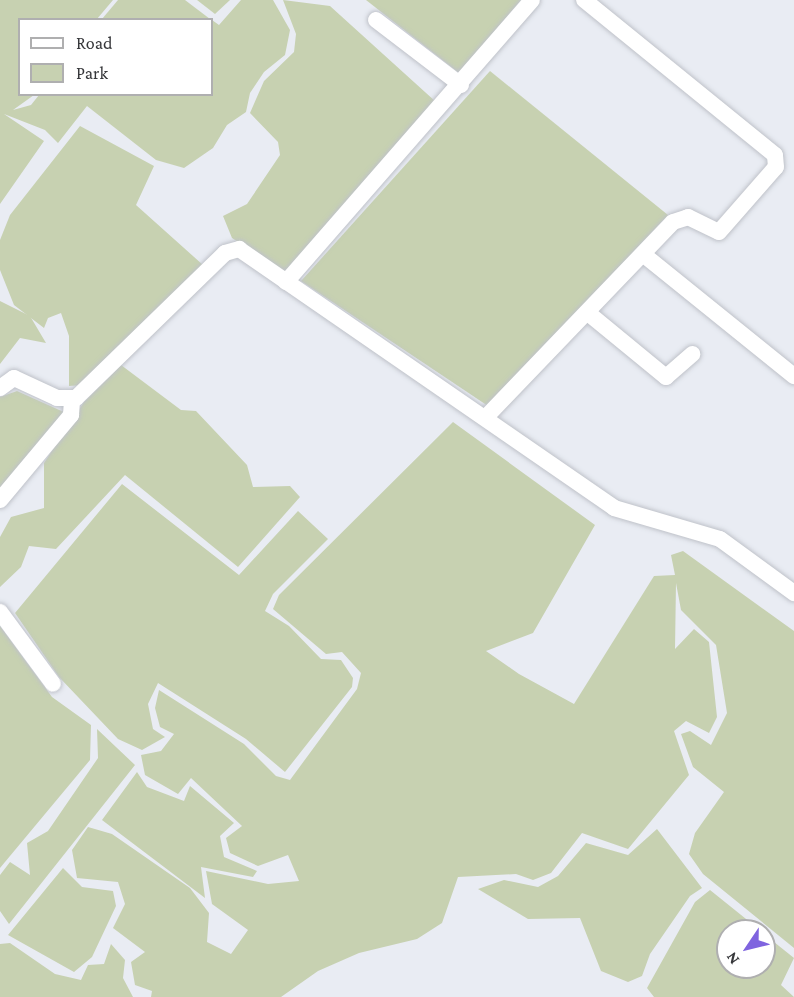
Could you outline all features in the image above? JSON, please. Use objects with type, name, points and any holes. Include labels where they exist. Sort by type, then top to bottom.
[{"type":"street","points":[[286,282],[461,85],[532,0]]},
{"type":"street","points":[[486,417],[680,217],[718,232],[777,161],[584,0]]},
{"type":"street","points":[[376,20],[461,85]]},
{"type":"street","points":[[0,388],[14,378],[57,398],[72,399],[230,250],[239,249],[486,417],[623,514],[708,533],[794,593]]},
{"type":"street","points":[[644,255],[794,376]]},
{"type":"street","points":[[588,313],[666,377],[692,354]]},
{"type":"street","points":[[0,500],[73,412],[72,399]]},
{"type":"street","points":[[0,612],[52,684]]},
{"type":"green space","points":[[0,0],[113,0],[98,18],[18,18],[18,96],[33,96],[13,110],[31,105],[38,96],[213,96],[213,21],[219,25],[241,0],[273,0],[290,30],[285,55],[264,72],[250,93],[246,112],[227,125],[213,148],[184,168],[156,160],[87,106],[58,143],[45,130],[4,114],[44,141],[0,204]]},
{"type":"green space","points":[[118,0],[185,0],[209,18],[103,18]]},
{"type":"green space","points":[[197,0],[230,0],[215,14]]},
{"type":"green space","points":[[283,0],[330,6],[436,102],[288,274],[232,238],[223,216],[247,204],[280,155],[278,142],[250,113],[264,81],[294,52],[296,34]]},
{"type":"green space","points":[[366,0],[521,0],[459,73]]},
{"type":"green space","points":[[490,71],[668,215],[488,406],[301,281]]},
{"type":"green space","points":[[80,126],[154,166],[136,205],[203,265],[83,385],[69,386],[69,336],[61,313],[48,318],[44,328],[14,305],[0,270],[0,240],[10,215]]},
{"type":"green space","points":[[0,301],[30,316],[46,343],[20,338],[0,364]]},
{"type":"green space","points":[[121,365],[181,410],[196,411],[247,465],[253,487],[290,486],[300,497],[238,567],[125,475],[56,549],[29,546],[21,567],[0,587],[0,537],[11,517],[44,508],[44,463],[84,402]]},
{"type":"green space","points":[[17,391],[66,413],[0,498],[0,397]]},
{"type":"green space","points":[[453,422],[595,525],[533,633],[486,651],[519,674],[574,704],[654,576],[675,575],[671,555],[683,551],[794,631],[794,948],[776,933],[776,919],[758,919],[703,874],[689,854],[695,833],[724,792],[693,767],[681,734],[690,731],[711,745],[727,713],[716,645],[681,610],[676,583],[675,649],[694,629],[709,642],[717,717],[709,733],[686,721],[674,731],[689,775],[628,849],[582,833],[551,873],[533,880],[516,874],[458,877],[442,923],[417,939],[359,953],[318,971],[281,997],[151,997],[152,991],[135,985],[131,962],[145,952],[113,928],[125,904],[118,882],[77,878],[72,850],[88,827],[112,834],[190,888],[209,913],[207,942],[231,954],[248,930],[212,904],[206,871],[268,884],[299,881],[288,855],[258,866],[230,853],[226,838],[242,826],[191,778],[178,794],[145,775],[141,755],[161,751],[174,734],[160,727],[155,708],[159,690],[244,744],[276,776],[290,780],[357,689],[361,673],[342,652],[326,654],[273,609],[279,595]]},
{"type":"green space","points":[[122,484],[239,575],[298,511],[328,539],[273,594],[265,611],[289,626],[321,659],[341,660],[353,678],[352,687],[285,772],[246,739],[158,683],[148,704],[153,729],[165,737],[142,750],[118,739],[59,677],[15,613]]},
{"type":"green space","points":[[0,626],[52,697],[91,725],[90,760],[0,868]]},
{"type":"green space","points":[[97,729],[135,765],[9,924],[0,911],[0,875],[10,862],[30,875],[27,843],[48,831],[98,758]]},
{"type":"green space","points":[[137,772],[147,787],[184,801],[190,786],[234,823],[220,836],[224,857],[257,871],[253,877],[201,867],[205,898],[102,820]]},
{"type":"green space","points":[[657,829],[702,888],[690,896],[650,954],[642,976],[628,982],[601,971],[580,918],[528,919],[478,889],[504,880],[538,887],[558,876],[586,843],[628,855]]},
{"type":"green space","points":[[63,868],[82,887],[113,891],[116,906],[92,957],[74,972],[8,935]]},
{"type":"green space","points":[[710,890],[746,919],[716,919],[716,979],[776,979],[776,944],[794,958],[781,985],[794,997],[654,997],[647,988],[695,902]]},
{"type":"green space","points":[[10,943],[55,974],[81,980],[88,965],[104,964],[111,944],[125,960],[123,978],[133,997],[0,997],[0,944]]}]
